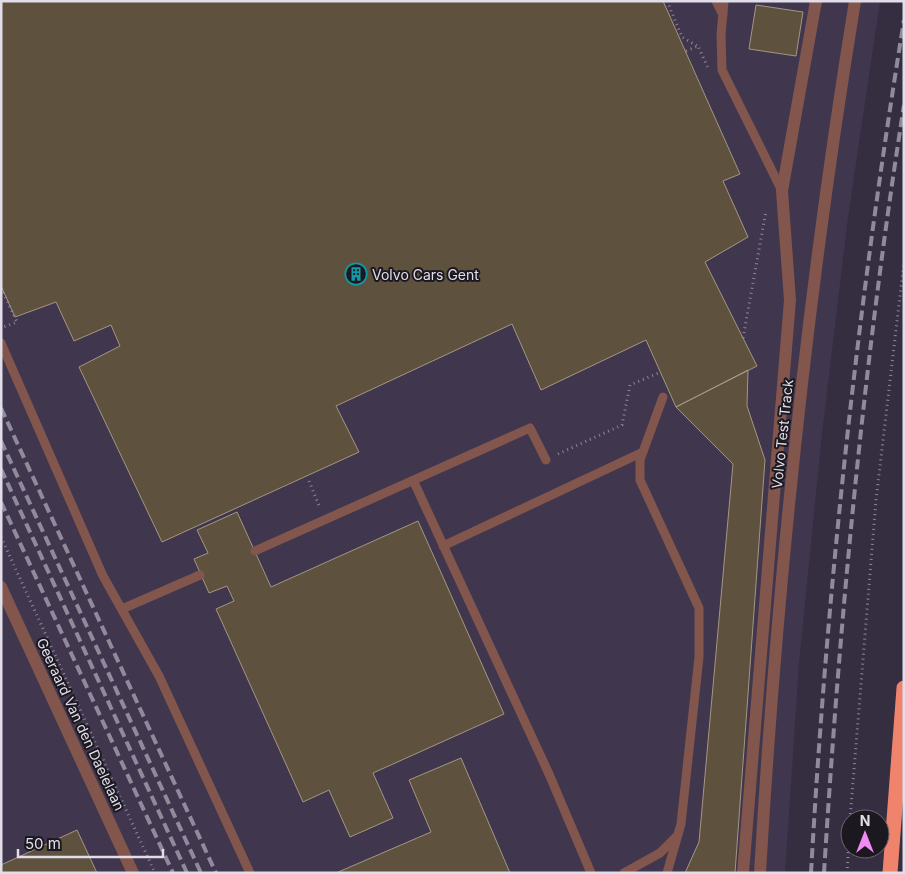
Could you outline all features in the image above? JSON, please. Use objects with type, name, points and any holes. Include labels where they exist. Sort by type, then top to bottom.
[{"type":"highway","points":[[890,873],[904,688]]},
{"type":"street","name":"Volvo Test Track","points":[[743,873],[790,300],[782,191],[816,1]]},
{"type":"street","name":"Volvo Test Track","points":[[760,873],[775,661],[796,440],[824,214],[856,1]]},
{"type":"street","name":"Geeraard Van den Daelelaan","points":[[1,587],[133,873]]},
{"type":"lane","points":[[716,1],[723,16]]},
{"type":"lane","points":[[724,1],[722,70],[782,191]]},
{"type":"lane","points":[[1,343],[103,576],[160,676],[250,873]]},
{"type":"lane","points":[[663,397],[643,452],[639,471],[642,487],[699,608],[699,657],[681,824],[668,873]]},
{"type":"lane","points":[[255,551],[530,428],[546,460]]},
{"type":"lane","points":[[443,546],[643,452]]},
{"type":"lane","points":[[413,480],[592,873]]},
{"type":"lane","points":[[122,609],[200,575]]},
{"type":"lane","points":[[628,872],[660,853],[678,835]]},
{"type":"path","points":[[667,1],[682,37],[698,46],[710,73]]},
{"type":"path","points":[[686,51],[698,46]]},
{"type":"path","points":[[743,338],[766,209]]},
{"type":"path","points":[[851,809],[876,500],[904,262]]},
{"type":"path","points":[[1,288],[17,322],[1,328]]},
{"type":"path","points":[[546,460],[622,425],[630,385],[661,372]]},
{"type":"path","points":[[1,537],[155,873]]},
{"type":"path","points":[[847,873],[848,859]]},
{"type":"shaded area","points":[[1,1],[880,1],[848,217],[822,434],[799,663],[785,873],[1,873]]},
{"type":"building","name":"Volvo Cars Gent","points":[[1,1],[663,1],[740,174],[723,181],[748,237],[705,262],[757,366],[676,407],[646,340],[541,390],[512,324],[336,406],[359,452],[162,542],[79,367],[120,346],[111,325],[74,341],[56,302],[15,317],[1,286]]},
{"type":"building","points":[[756,5],[803,12],[796,56],[749,49]]},
{"type":"building","points":[[748,370],[747,406],[765,460],[735,873],[685,873],[699,842],[733,464],[676,407]]},
{"type":"building","points":[[237,512],[271,587],[418,521],[504,714],[373,773],[393,818],[350,837],[329,790],[303,802],[216,609],[234,601],[227,586],[209,593],[194,559],[208,553],[197,530]]},
{"type":"building","points":[[461,758],[510,873],[336,873],[431,832],[409,780]]},
{"type":"building","points":[[77,830],[97,873],[1,873],[1,865]]},
{"type":"railway","points":[[811,873],[826,659],[846,445],[872,232],[904,20]]},
{"type":"railway","points":[[824,873],[830,777],[855,488],[877,296],[904,105]]},
{"type":"railway","points":[[1,408],[216,873]]},
{"type":"railway","points":[[1,441],[201,873]]},
{"type":"railway","points":[[1,469],[187,873]]},
{"type":"railway","points":[[1,502],[173,873]]},
{"type":"place","name":"Volvo Cars Gent","points":[[356,274]]}]
